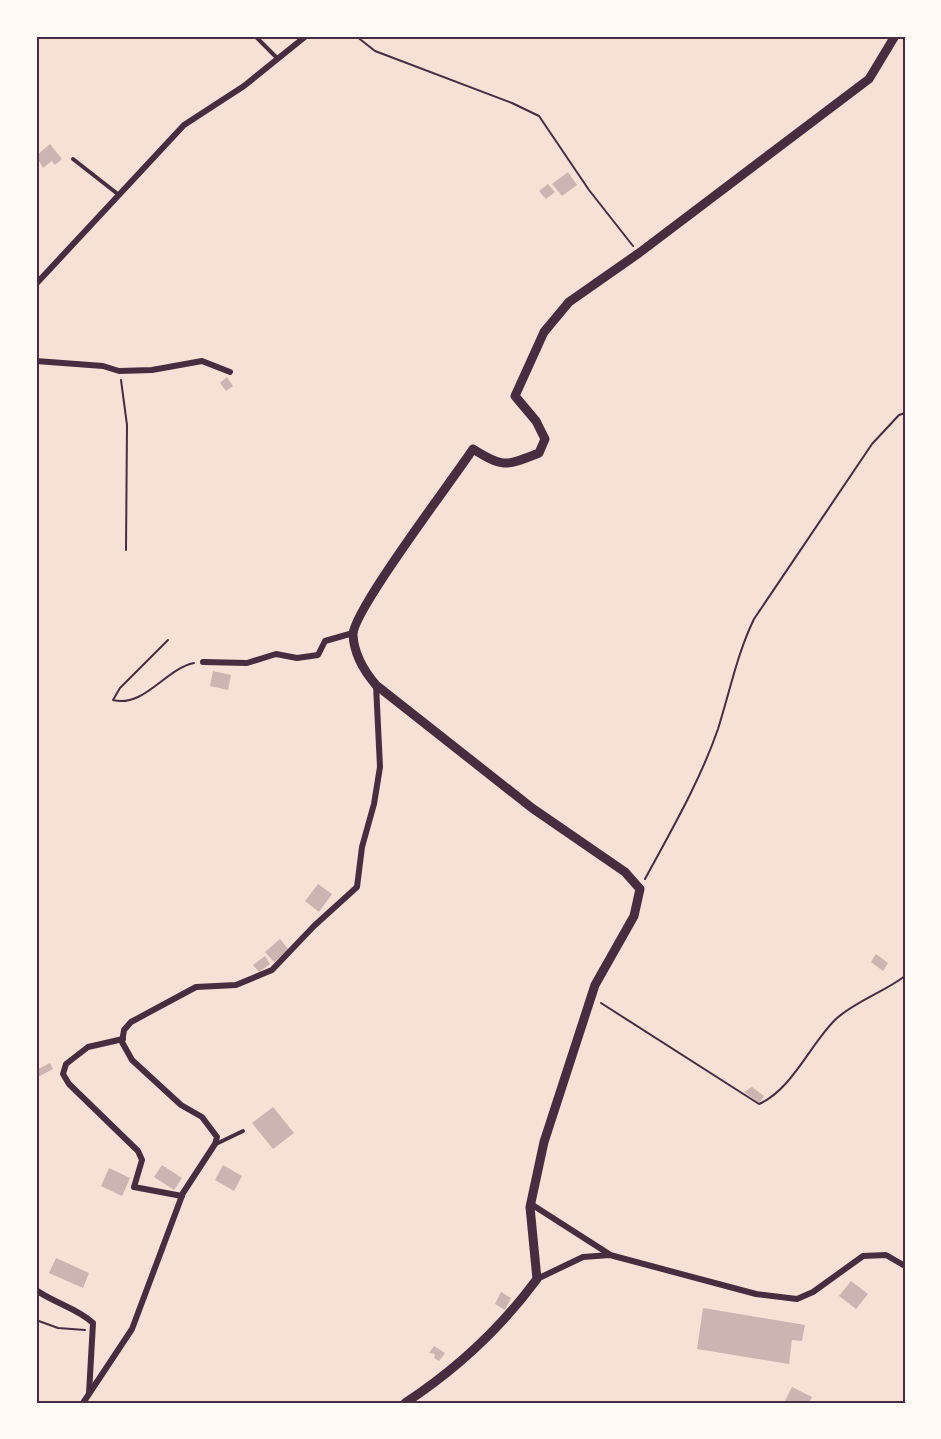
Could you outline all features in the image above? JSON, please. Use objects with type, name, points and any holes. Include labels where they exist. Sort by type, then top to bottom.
[{"type":"street","points":[[36,284],[184,125],[278,59],[306,36]]},
{"type":"street","points":[[537,1280],[531,1204],[544,1142],[590,997],[634,916],[640,889],[625,872],[532,808],[376,685],[358,657],[353,633],[364,606],[474,449],[496,464],[514,463],[538,453],[545,439],[536,421],[515,396],[544,332],[569,302],[639,253],[869,79],[895,36]]},
{"type":"street","points":[[36,361],[103,366],[119,371],[152,370],[202,361],[215,364],[230,372]]},
{"type":"street","points":[[203,662],[247,663],[276,654],[297,658],[318,654],[325,641],[353,633]]},
{"type":"street","points":[[83,1403],[132,1329],[182,1196],[215,1144],[217,1137],[202,1118],[181,1105],[132,1060],[123,1039],[124,1030],[131,1022],[196,987],[236,985],[272,970],[314,926],[357,887],[362,847],[374,804],[380,767],[376,685]]},
{"type":"street","points":[[123,1039],[88,1047],[66,1064],[63,1074],[69,1084],[138,1151],[142,1160],[134,1187],[182,1196]]},
{"type":"street","points":[[531,1204],[610,1255],[736,1290],[797,1299],[813,1292],[863,1256],[886,1255],[905,1266]]},
{"type":"street","points":[[405,1403],[437,1382],[474,1351],[511,1315],[537,1280],[583,1257],[610,1255]]},
{"type":"street","points":[[36,1290],[65,1307],[83,1314],[93,1323],[89,1393]]},
{"type":"lane","points":[[255,36],[278,59]]},
{"type":"lane","points":[[73,159],[119,195]]},
{"type":"lane","points":[[215,1144],[243,1131]]},
{"type":"path","points":[[356,36],[375,51],[512,103],[539,116],[609,219],[639,253]]},
{"type":"path","points":[[119,371],[127,425],[126,550]]},
{"type":"path","points":[[640,889],[678,817],[717,730],[741,646],[754,619],[872,444],[899,415],[905,413]]},
{"type":"path","points":[[168,640],[120,688],[113,700],[123,703],[139,697],[176,670],[191,663],[203,662]]},
{"type":"path","points":[[590,997],[612,1008],[759,1104],[789,1077],[837,1019],[864,999],[891,987],[905,976]]},
{"type":"path","points":[[36,1320],[72,1330],[93,1330]]},
{"type":"building","points":[[50,144],[62,159],[55,165],[52,161],[43,168],[36,156]]},
{"type":"building","points":[[568,172],[577,185],[562,196],[552,184]]},
{"type":"building","points":[[548,184],[555,192],[546,199],[539,191]]},
{"type":"building","points":[[227,377],[233,386],[226,391],[220,383]]},
{"type":"building","points":[[213,671],[231,675],[228,690],[210,686]]},
{"type":"building","points":[[318,884],[332,894],[319,912],[305,901]]},
{"type":"building","points":[[280,939],[289,950],[274,962],[265,952]]},
{"type":"building","points":[[876,954],[888,963],[883,971],[871,962]]},
{"type":"building","points":[[265,956],[270,964],[259,972],[253,965]]},
{"type":"building","points":[[50,1063],[53,1069],[38,1077],[36,1070]]},
{"type":"building","points":[[752,1087],[764,1096],[759,1103],[744,1092]]},
{"type":"building","points":[[273,1107],[294,1133],[273,1149],[252,1123]]},
{"type":"building","points":[[162,1165],[182,1178],[174,1190],[154,1177]]},
{"type":"building","points":[[223,1165],[242,1176],[234,1191],[215,1180]]},
{"type":"building","points":[[109,1168],[130,1178],[122,1196],[101,1186]]},
{"type":"building","points":[[56,1258],[89,1273],[83,1288],[49,1273]]},
{"type":"building","points":[[851,1281],[868,1294],[856,1309],[839,1296]]},
{"type":"building","points":[[501,1292],[511,1298],[505,1310],[495,1304]]},
{"type":"building","points":[[703,1308],[805,1325],[802,1341],[792,1340],[789,1364],[697,1349]]},
{"type":"building","points":[[434,1346],[445,1353],[439,1361],[434,1358],[435,1354],[429,1353]]},
{"type":"building","points":[[792,1387],[812,1397],[809,1403],[784,1403]]}]
